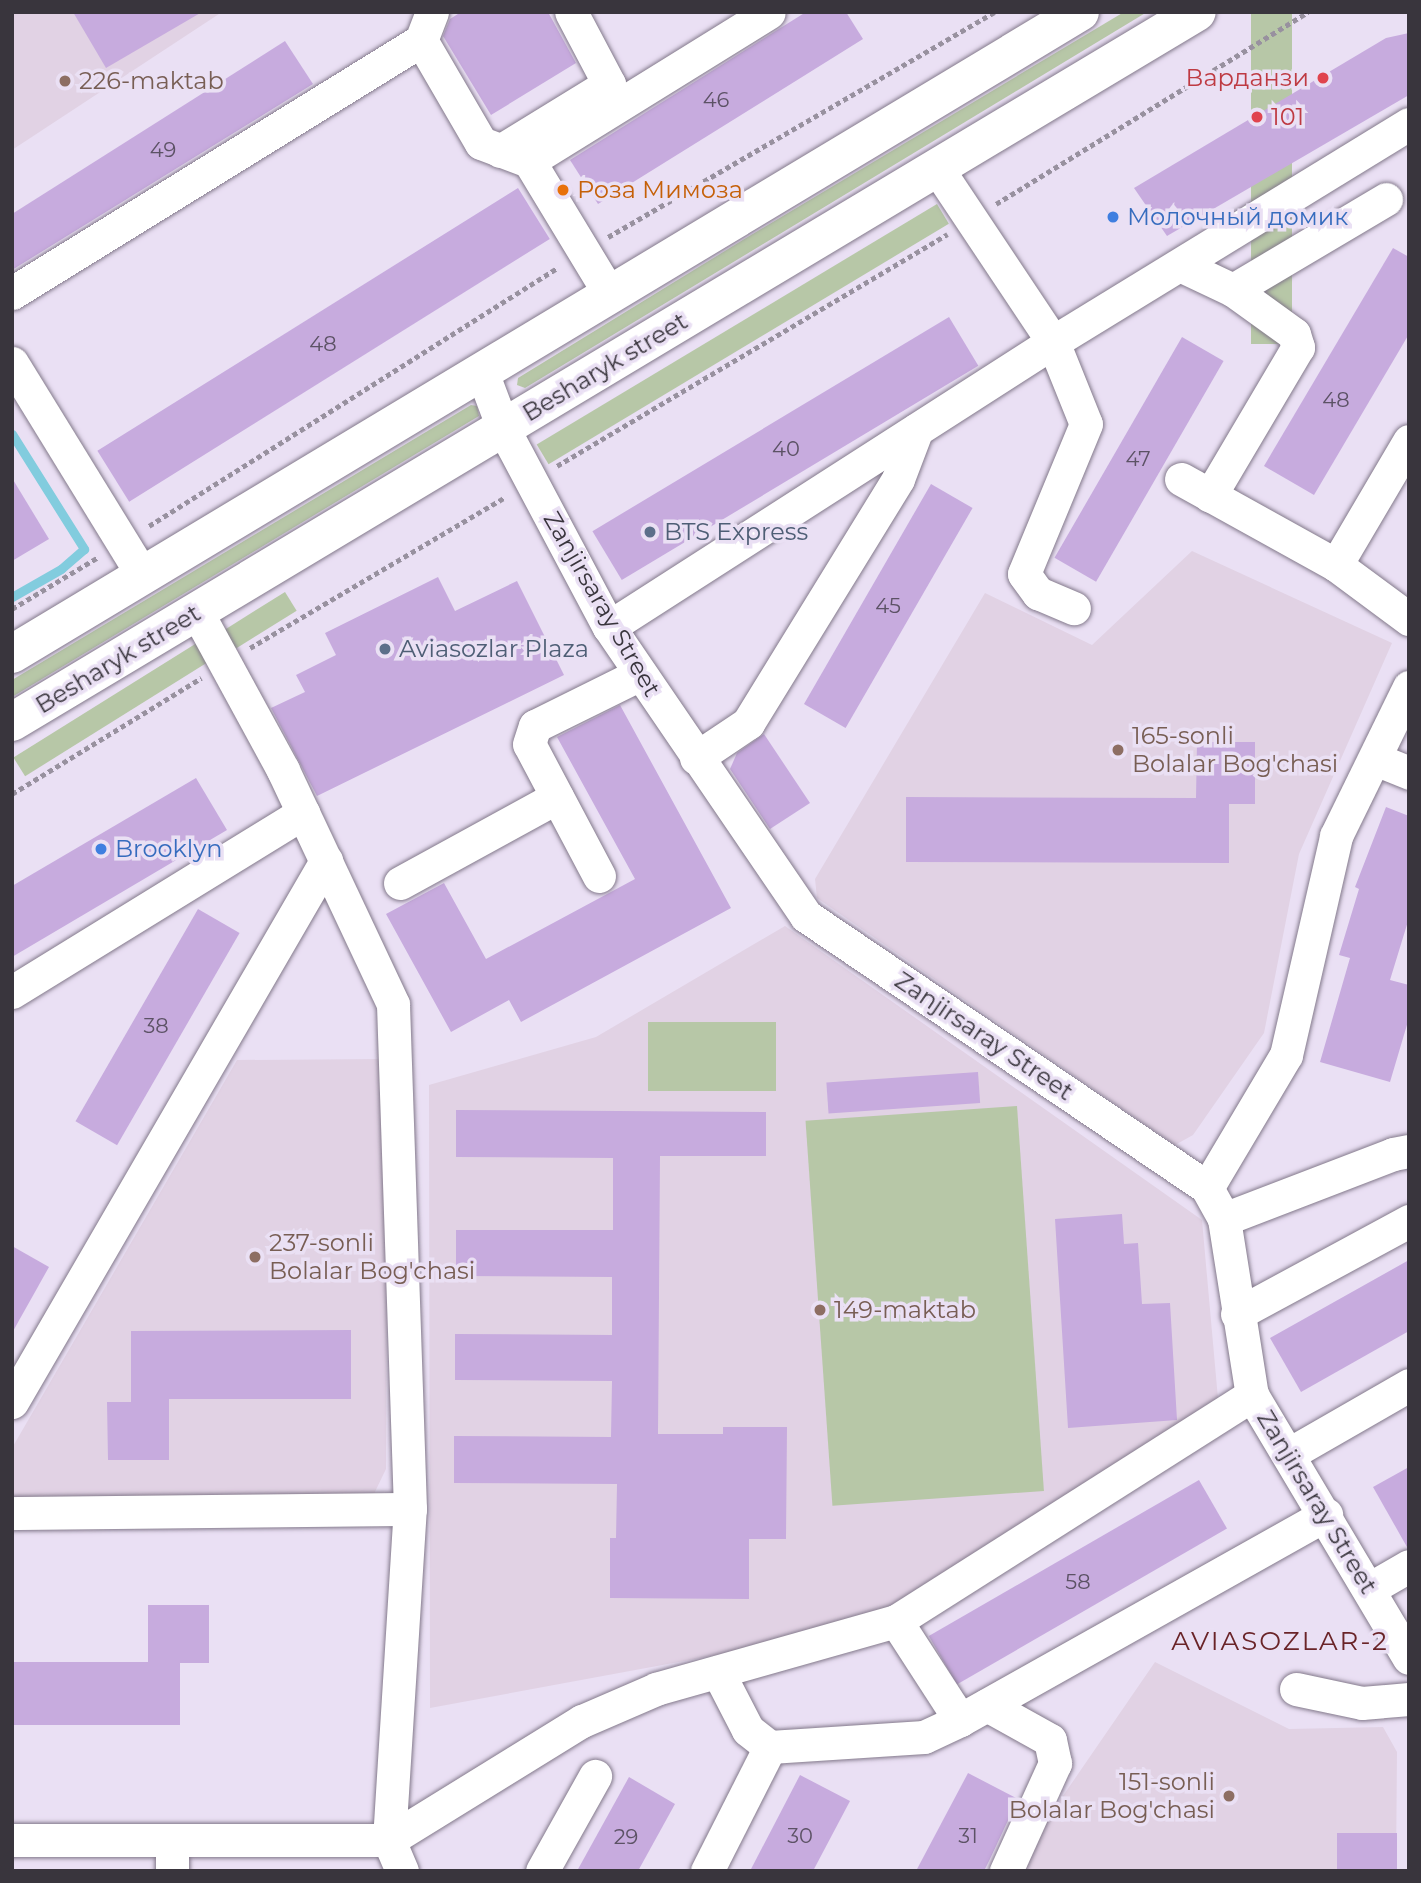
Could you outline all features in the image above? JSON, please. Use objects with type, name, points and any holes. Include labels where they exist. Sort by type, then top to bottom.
[{"type":"main road","points":[[12,654],[1080,12]]},
{"type":"main road","name":"Besharyk street","points":[[12,722],[1197,12]]},
{"type":"street","points":[[514,156],[609,84],[571,12]]},
{"type":"street","points":[[514,156],[769,12]]},
{"type":"street","points":[[12,293],[427,26],[481,143],[514,156],[583,251],[610,295]]},
{"type":"street","points":[[609,627],[1053,342],[1409,124]]},
{"type":"street","points":[[937,168],[1053,342],[1086,424],[1024,574],[1038,593],[1074,608]]},
{"type":"street","points":[[1233,290],[1387,199]]},
{"type":"street","points":[[1180,265],[1233,290],[1294,334],[1298,347],[1210,496]]},
{"type":"street","points":[[12,363],[142,576]]},
{"type":"street","name":"Zanjirsaray Street","points":[[482,372],[503,428],[609,627],[806,916],[1207,1188],[1224,1219],[1252,1395],[1409,1658]]},
{"type":"street","points":[[696,758],[748,723],[898,479],[917,429]]},
{"type":"street","points":[[1336,565],[1409,441]]},
{"type":"street","points":[[1181,479],[1336,565],[1409,619]]},
{"type":"street","points":[[197,612],[226,662],[303,813],[393,1004],[410,1509],[389,1840],[402,1871]]},
{"type":"street","points":[[598,876],[528,744],[536,726],[640,674]]},
{"type":"street","points":[[1207,1188],[1286,1055],[1336,836],[1409,687]]},
{"type":"street","points":[[1375,759],[1409,773]]},
{"type":"street","points":[[400,883],[557,797]]},
{"type":"street","points":[[12,992],[303,813]]},
{"type":"street","points":[[12,1402],[326,861]]},
{"type":"street","points":[[1224,1219],[1393,1154],[1409,1151]]},
{"type":"street","points":[[1237,1314],[1409,1221]]},
{"type":"street","points":[[1289,1454],[1409,1385]]},
{"type":"street","points":[[12,1840],[172,1855],[389,1840],[582,1721],[656,1689],[896,1621],[1252,1395]]},
{"type":"street","points":[[12,1513],[410,1509]]},
{"type":"street","points":[[718,1672],[748,1730],[769,1747],[924,1737],[974,1712],[1326,1515]]},
{"type":"street","points":[[1369,1589],[1409,1566]]},
{"type":"street","points":[[896,1621],[974,1712],[1050,1740],[1055,1763],[1006,1871]]},
{"type":"street","points":[[1296,1689],[1362,1703],[1409,1699]]},
{"type":"street","points":[[707,1871],[769,1747]]},
{"type":"street","points":[[542,1871],[595,1776]]},
{"type":"path","points":[[12,609],[583,251],[994,12]]},
{"type":"path","points":[[12,794],[226,662],[971,220],[1308,12]]},
{"type":"shaded area","name":"226-maktab","points":[[12,12],[222,12],[12,150]]},
{"type":"shaded area","name":"165-sonli Bolalar Bog'chasi","points":[[1192,551],[1392,643],[1299,854],[1264,1033],[1193,1135],[1175,1145],[817,898],[815,879],[985,593],[1092,645]]},
{"type":"shaded area","name":"149-maktab","points":[[785,926],[1202,1220],[1218,1399],[886,1609],[776,1644],[430,1708],[429,1085],[596,1037]]},
{"type":"shaded area","name":"237-sonli Bolalar Bog'chasi","points":[[381,1059],[388,1065],[386,1469],[372,1498],[12,1500],[12,1448],[237,1060]]},
{"type":"shaded area","name":"151-sonli Bolalar Bog'chasi","points":[[1155,1662],[1289,1729],[1383,1727],[1397,1752],[1396,1871],[1026,1871],[1032,1841]]},
{"type":"green space","points":[[1124,12],[1147,12],[525,388],[517,385],[518,378]]},
{"type":"green space","points":[[1251,12],[1292,12],[1292,344],[1251,344]]},
{"type":"green space","points":[[937,204],[949,224],[549,464],[537,445]]},
{"type":"green space","points":[[471,405],[477,406],[479,416],[12,697],[12,680]]},
{"type":"green space","points":[[285,592],[297,611],[236,649],[224,630]]},
{"type":"green space","points":[[200,641],[212,660],[25,776],[13,758]]},
{"type":"green space","points":[[648,1022],[776,1022],[776,1091],[648,1091]]},
{"type":"green space","points":[[1017,1106],[1044,1491],[832,1506],[806,1121]]},
{"type":"building","points":[[73,12],[202,12],[106,68]]},
{"type":"building","points":[[461,12],[548,12],[576,63],[491,115],[443,36],[450,19]]},
{"type":"building","points":[[806,12],[846,12],[863,39],[598,204],[570,160]]},
{"type":"building","points":[[1409,33],[1409,95],[1167,236],[1134,188],[1386,38]]},
{"type":"building","points":[[285,41],[313,84],[12,270],[12,214]]},
{"type":"building","points":[[518,188],[550,239],[129,502],[97,451]]},
{"type":"building","points":[[1393,248],[1409,257],[1409,334],[1314,495],[1264,466]]},
{"type":"building","points":[[949,317],[978,366],[622,580],[592,531]]},
{"type":"building","points":[[1182,337],[1224,361],[1096,582],[1054,558]]},
{"type":"building","points":[[12,478],[49,539],[12,561]]},
{"type":"building","points":[[931,484],[973,508],[846,728],[804,704]]},
{"type":"building","points":[[438,577],[455,611],[517,581],[564,675],[317,796],[271,708],[305,692],[296,675],[336,655],[325,633]]},
{"type":"building","points":[[620,705],[731,908],[521,1022],[509,1000],[451,1032],[386,914],[444,883],[486,959],[635,879],[557,737]]},
{"type":"building","points":[[764,734],[810,803],[770,829],[730,769],[737,753]]},
{"type":"building","points":[[1197,742],[1255,742],[1255,804],[1229,804],[1229,863],[906,862],[906,797],[1196,798]]},
{"type":"building","points":[[196,778],[227,830],[12,957],[12,886]]},
{"type":"building","points":[[1386,807],[1409,816],[1409,918],[1390,980],[1409,985],[1409,1018],[1390,1082],[1320,1062],[1350,958],[1339,955],[1359,889],[1355,887]]},
{"type":"building","points":[[198,909],[240,933],[117,1145],[76,1121]]},
{"type":"building","points":[[978,1072],[980,1103],[829,1114],[826,1083]]},
{"type":"building","points":[[456,1110],[766,1112],[766,1156],[660,1156],[658,1434],[723,1434],[723,1427],[787,1427],[786,1539],[749,1539],[749,1599],[610,1598],[610,1538],[616,1538],[617,1484],[454,1483],[454,1436],[611,1437],[612,1381],[455,1380],[455,1334],[612,1335],[612,1277],[456,1276],[456,1230],[613,1230],[613,1158],[456,1157]]},
{"type":"building","points":[[1122,1214],[1124,1244],[1138,1243],[1142,1304],[1170,1303],[1177,1420],[1068,1428],[1055,1219]]},
{"type":"building","points":[[12,1246],[49,1267],[12,1333]]},
{"type":"building","points":[[1409,1260],[1409,1331],[1301,1392],[1270,1338]]},
{"type":"building","points":[[351,1330],[351,1399],[169,1399],[169,1460],[108,1460],[107,1402],[131,1402],[131,1331]]},
{"type":"building","points":[[1409,1467],[1409,1547],[1407,1547],[1373,1487]]},
{"type":"building","points":[[1199,1480],[1227,1528],[957,1684],[929,1636]]},
{"type":"building","points":[[148,1605],[209,1605],[209,1663],[180,1663],[180,1725],[12,1725],[12,1662],[148,1662]]},
{"type":"building","points":[[968,1773],[1018,1799],[984,1871],[916,1871]]},
{"type":"building","points":[[800,1775],[850,1801],[813,1871],[750,1871]]},
{"type":"building","points":[[629,1777],[675,1804],[638,1871],[577,1871]]},
{"type":"building","points":[[1337,1833],[1397,1833],[1397,1871],[1337,1871]]},
{"type":"waterway","points":[[12,434],[84,549],[61,569],[12,597]]},
{"type":"place","name":"Варданзи","points":[[1323,78]]},
{"type":"place","name":"226-maktab","points":[[65,81]]},
{"type":"place","name":"101","points":[[1257,117]]},
{"type":"place","name":"Роза Мимоза","points":[[563,190]]},
{"type":"place","name":"Молочный домик","points":[[1113,217]]},
{"type":"place","name":"BTS Express","points":[[650,532]]},
{"type":"place","name":"Aviasozlar Plaza","points":[[385,649]]},
{"type":"place","name":"165-sonli Bolalar Bog'chasi","points":[[1118,750]]},
{"type":"place","name":"Brooklyn","points":[[101,849]]},
{"type":"place","name":"237-sonli Bolalar Bog'chasi","points":[[255,1257]]},
{"type":"place","name":"149-maktab","points":[[820,1310]]},
{"type":"place","name":"151-sonli Bolalar Bog'chasi","points":[[1229,1796]]},
{"type":"district","name":"AVIASOZLAR-2","points":[[1280,1642]]}]
